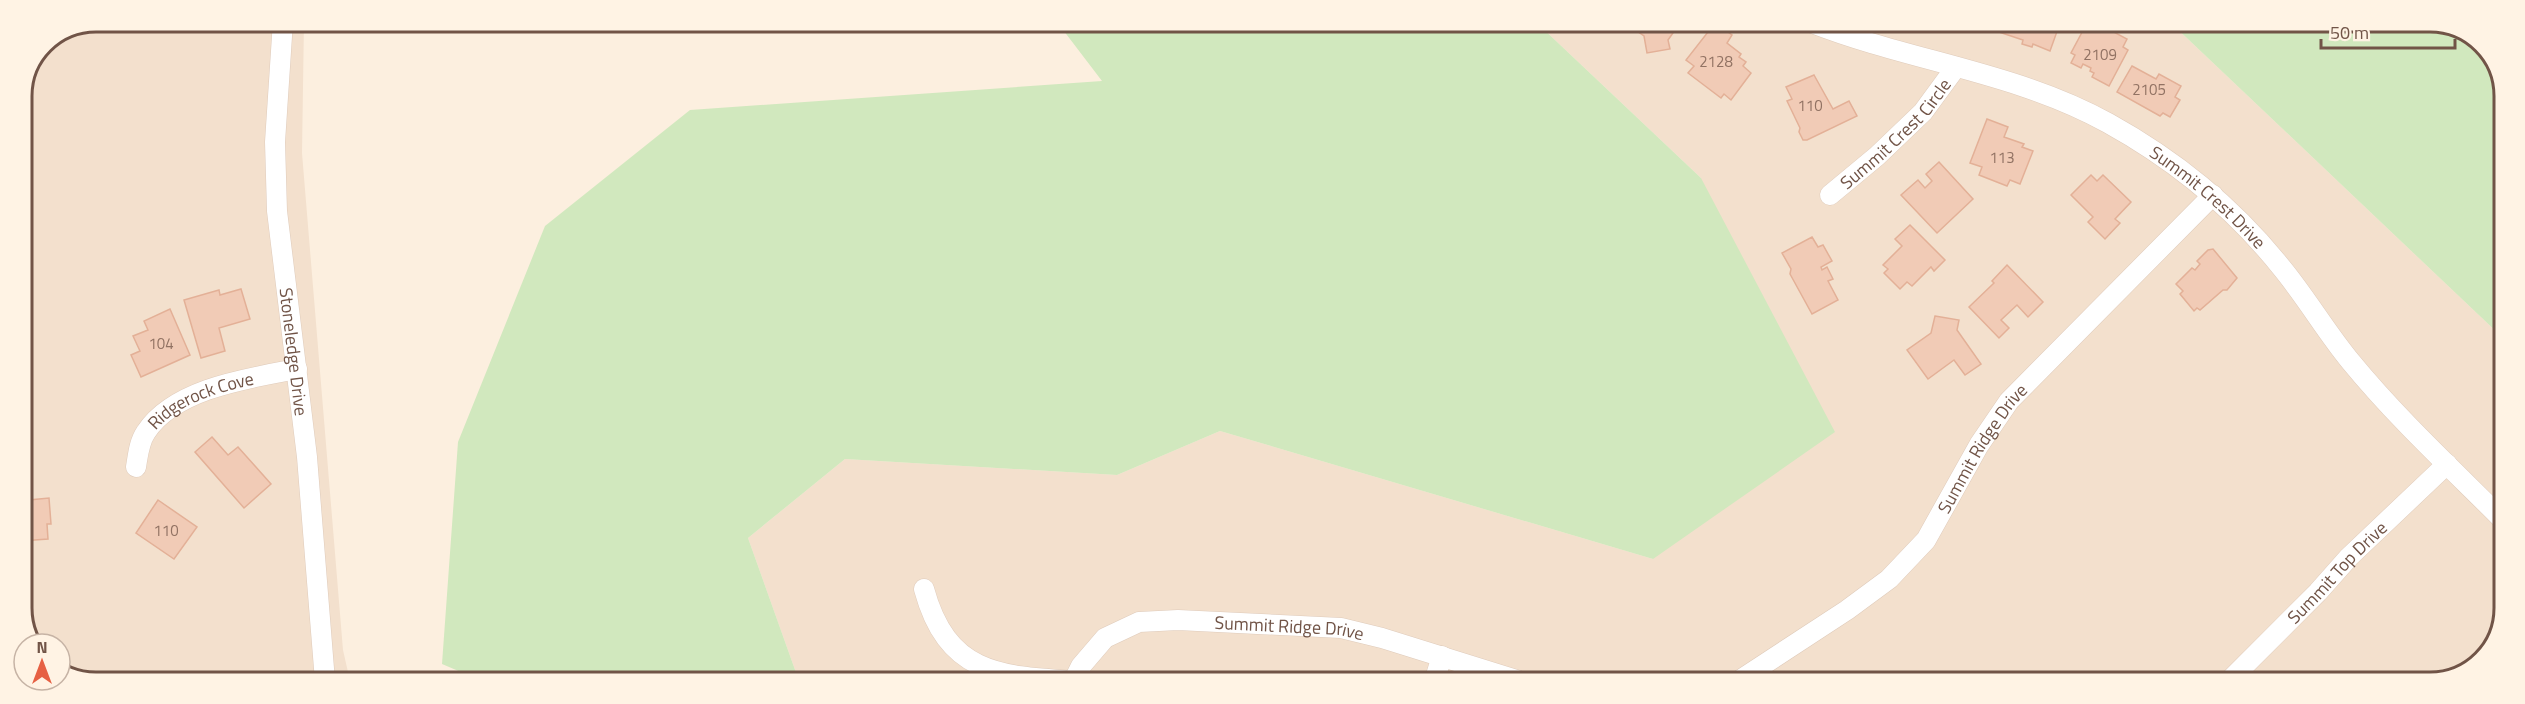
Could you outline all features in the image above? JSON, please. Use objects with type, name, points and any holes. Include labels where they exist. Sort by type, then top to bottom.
[{"type":"street","name":"Stoneledge Drive","points":[[282,32],[275,142],[277,211],[307,456],[324,672]]},
{"type":"street","name":"Summit Crest Drive","points":[[1835,32],[2008,81],[2058,99],[2107,122],[2159,155],[2213,195],[2264,245],[2349,360],[2494,511]]},
{"type":"street","name":"Summit Crest Circle","points":[[1830,195],[1923,112],[1956,67]]},
{"type":"street","name":"Summit Ridge Drive","points":[[1752,672],[1838,616],[1889,579],[1926,540],[1979,445],[2009,401],[2213,195]]},
{"type":"street","name":"Ridgerock Cove","points":[[136,467],[139,448],[145,433],[157,418],[176,404],[226,385],[297,369]]},
{"type":"street","name":"Summit Top Drive","points":[[2238,672],[2318,592],[2349,557],[2447,464]]},
{"type":"street","points":[[924,589],[932,615],[942,634],[971,662],[996,672]]},
{"type":"street","name":"Summit Ridge Drive","points":[[1078,672],[1105,638],[1139,622],[1178,620],[1341,628],[1492,672]]},
{"type":"street","points":[[1437,672],[1442,656]]},
{"type":"shaded area","points":[[304,32],[302,153],[343,650],[348,672],[87,672],[72,668],[72,632],[36,632],[32,613],[32,96],[36,71],[50,50],[71,36],[83,33]]},
{"type":"shaded area","points":[[1547,32],[2180,32],[2493,329],[2494,608],[2491,625],[2483,644],[2478,651],[2458,666],[2429,672],[796,672],[748,538],[845,459],[1117,475],[1220,431],[1653,559],[1701,178]]},
{"type":"green space","points":[[1065,32],[1547,32],[1701,178],[1835,432],[1653,559],[1220,431],[1117,475],[845,459],[748,538],[796,672],[461,672],[442,664],[458,442],[545,226],[690,110],[1102,81]]},
{"type":"green space","points":[[2180,32],[2438,32],[2458,38],[2472,47],[2489,71],[2493,91],[2493,329]]},
{"type":"building","points":[[1638,32],[1674,32],[1668,40],[1670,49],[1647,53],[1644,36]]},
{"type":"building","points":[[1708,32],[1728,32],[1732,35],[1727,43],[1741,54],[1739,57],[1746,62],[1743,66],[1751,73],[1731,100],[1724,94],[1721,98],[1688,73],[1694,66],[1686,60]]},
{"type":"building","points":[[1999,32],[2057,32],[2050,51],[2033,44],[2032,47],[2022,44],[2023,40]]},
{"type":"building","points":[[2082,32],[2114,32],[2127,39],[2123,47],[2128,50],[2109,86],[2092,77],[2094,73],[2090,71],[2091,68],[2083,64],[2081,68],[2071,63],[2075,55],[2071,53]]},
{"type":"building","points":[[2132,66],[2156,79],[2159,74],[2181,86],[2175,97],[2180,100],[2170,117],[2163,113],[2160,116],[2117,92]]},
{"type":"building","points":[[1814,75],[1833,109],[1849,101],[1857,116],[1803,140],[1787,101],[1792,99],[1786,87]]},
{"type":"building","points":[[1987,119],[2008,127],[2004,137],[2024,144],[2022,147],[2033,151],[2020,184],[2010,180],[2007,186],[1979,175],[1982,167],[1970,163]]},
{"type":"building","points":[[1939,162],[1973,199],[1937,233],[1901,195],[1918,180],[1925,188],[1932,181],[1926,174]]},
{"type":"building","points":[[2091,175],[2097,181],[2103,175],[2131,202],[2115,219],[2120,223],[2105,239],[2088,222],[2093,217],[2071,195]]},
{"type":"building","points":[[1910,225],[1945,260],[1934,271],[1931,267],[1912,286],[1907,282],[1900,289],[1884,273],[1888,269],[1883,265],[1902,246],[1895,239]]},
{"type":"building","points":[[1812,237],[1818,247],[1823,245],[1832,261],[1821,267],[1822,270],[1827,267],[1833,279],[1828,281],[1838,300],[1812,314],[1790,274],[1791,269],[1782,253]]},
{"type":"building","points":[[2213,249],[2237,278],[2227,290],[2223,290],[2200,310],[2197,308],[2194,311],[2180,294],[2183,291],[2176,284],[2192,268],[2195,270],[2200,264],[2197,261],[2208,250]]},
{"type":"building","points":[[2007,265],[2043,302],[2028,317],[2017,305],[2001,320],[2009,328],[1999,338],[1969,307],[1994,283],[1992,281]]},
{"type":"building","points":[[241,289],[250,319],[219,328],[225,351],[201,358],[184,300],[219,290],[220,295]]},
{"type":"building","points":[[170,309],[190,355],[141,377],[131,355],[140,351],[133,336],[148,330],[144,321]]},
{"type":"building","points":[[1935,316],[1959,320],[1957,330],[1981,364],[1965,375],[1954,360],[1928,379],[1907,350],[1931,333]]},
{"type":"building","points":[[212,437],[228,455],[238,447],[271,484],[244,508],[195,452]]},
{"type":"building","points":[[49,498],[51,524],[47,524],[48,539],[32,540],[32,500]]},
{"type":"building","points":[[158,500],[197,527],[174,559],[136,533]]}]
